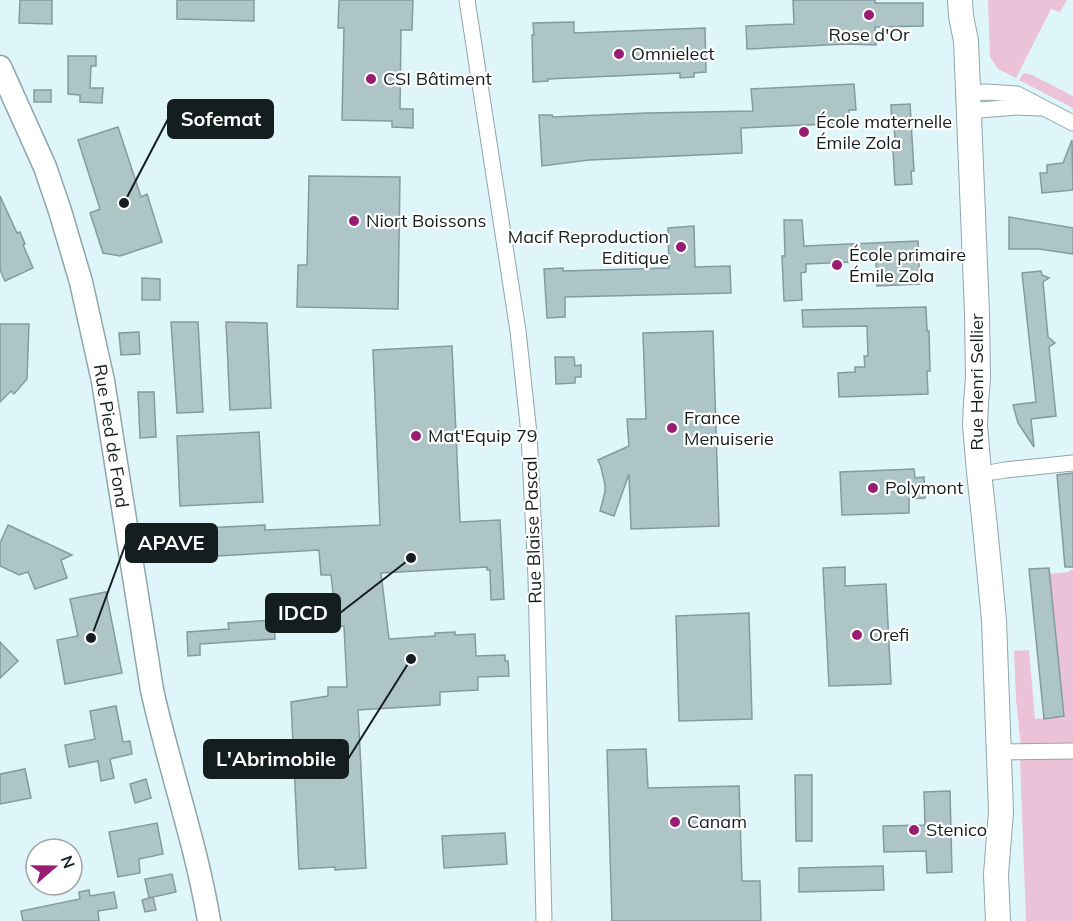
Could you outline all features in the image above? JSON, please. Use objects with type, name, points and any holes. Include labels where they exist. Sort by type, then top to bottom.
[{"type":"main road","name":"Rue Henri Sellier","points":[[960,0],[974,102],[991,358],[989,394],[998,530],[998,573],[994,620]]},
{"type":"main road","name":"Rue Henri Sellier","points":[[976,0],[974,102],[978,378],[975,425],[994,620],[1001,812],[996,874],[998,921]]},
{"type":"main road","name":"Rue Pied de Fond","points":[[0,67],[53,189],[89,315],[103,381],[150,681],[158,720],[196,860],[209,921]]},
{"type":"main road","name":"Rue Henri Sellier","points":[[1001,812],[1005,826],[1010,921]]},
{"type":"street","name":"Rue Blaise Pascal","points":[[467,0],[518,331],[529,434],[536,578],[544,921]]},
{"type":"street","points":[[974,102],[1044,108],[1073,123]]},
{"type":"street","points":[[994,472],[1073,463]]},
{"type":"street","points":[[999,752],[1073,751]]},
{"type":"shaded area","points":[[988,0],[1067,0],[1060,12],[1051,9],[1016,78],[998,69],[990,57]]},
{"type":"shaded area","points":[[1024,73],[1073,96],[1073,108],[1019,80]]},
{"type":"shaded area","points":[[1073,570],[1073,745],[1061,743],[1021,746],[1014,651],[1029,650],[1035,719],[1064,716],[1049,574]]},
{"type":"shaded area","points":[[1073,758],[1073,921],[1026,921],[1020,759]]},
{"type":"building","points":[[20,0],[52,0],[52,24],[19,23]]},
{"type":"building","points":[[177,0],[254,0],[254,21],[177,19]]},
{"type":"building","points":[[339,0],[413,0],[412,30],[401,30],[400,109],[413,109],[413,128],[392,127],[392,121],[342,120],[344,28],[338,28]]},
{"type":"building","points":[[793,0],[875,0],[875,3],[923,3],[923,26],[875,27],[876,45],[846,44],[747,49],[746,26],[794,24]]},
{"type":"building","name":"Omnielect","points":[[574,22],[574,33],[705,28],[706,72],[694,73],[694,77],[680,78],[680,73],[548,79],[548,81],[533,82],[533,23]]},
{"type":"building","points":[[68,56],[96,56],[96,66],[91,66],[90,88],[103,88],[102,103],[80,102],[80,95],[68,94]]},
{"type":"building","points":[[854,84],[856,110],[849,110],[849,123],[741,128],[742,153],[589,160],[542,166],[539,115],[552,115],[553,117],[753,111],[751,89]]},
{"type":"building","points":[[34,90],[51,90],[51,102],[34,102]]},
{"type":"building","points":[[910,104],[914,171],[911,171],[912,184],[895,185],[893,150],[896,150],[891,105]]},
{"type":"building","points":[[118,127],[141,197],[147,194],[162,242],[120,256],[103,253],[90,213],[100,209],[78,140]]},
{"type":"building","points":[[1072,140],[1073,190],[1042,193],[1040,173],[1047,173],[1047,165],[1063,163]]},
{"type":"building","name":"Niort Boissons","points":[[309,176],[400,177],[398,309],[297,307],[298,265],[307,265]]},
{"type":"building","points":[[0,196],[17,233],[20,232],[33,268],[5,281],[0,270]]},
{"type":"building","points":[[1009,217],[1073,228],[1073,254],[1039,249],[1009,249]]},
{"type":"building","points":[[784,220],[802,220],[804,246],[918,241],[920,284],[877,286],[876,261],[806,264],[806,272],[801,273],[802,300],[784,301],[782,256],[785,256]]},
{"type":"building","name":"Macif Reproduction Editique","points":[[694,226],[695,267],[730,266],[731,293],[565,297],[565,317],[547,318],[544,269],[563,268],[563,271],[669,268],[668,228]]},
{"type":"building","points":[[1041,271],[1042,275],[1049,278],[1043,282],[1048,337],[1055,343],[1049,347],[1056,416],[1031,419],[1034,447],[1018,423],[1013,405],[1036,402],[1022,273]]},
{"type":"building","points":[[142,278],[160,279],[160,300],[142,300]]},
{"type":"building","points":[[926,307],[930,371],[927,371],[928,394],[839,397],[838,373],[855,372],[855,367],[865,367],[864,356],[868,356],[867,326],[803,327],[802,310]]},
{"type":"building","points":[[171,322],[198,322],[203,412],[177,413]]},
{"type":"building","points":[[226,322],[267,323],[271,408],[230,410]]},
{"type":"building","points":[[0,324],[29,324],[27,379],[14,394],[11,391],[0,402]]},
{"type":"building","name":"France Menuiserie","points":[[713,331],[719,526],[631,529],[629,474],[614,516],[600,511],[605,485],[598,460],[629,446],[627,419],[646,419],[643,333]]},
{"type":"building","points":[[139,332],[140,354],[121,355],[119,333]]},
{"type":"building","points":[[452,346],[460,522],[500,520],[504,599],[491,600],[490,570],[487,570],[487,567],[381,573],[389,639],[435,636],[435,633],[475,634],[476,656],[505,655],[505,661],[508,661],[509,676],[478,677],[478,690],[440,692],[440,705],[358,710],[366,868],[299,869],[291,702],[328,696],[328,687],[347,687],[344,626],[337,627],[331,575],[321,575],[319,550],[183,558],[182,529],[265,525],[265,530],[380,525],[373,350]]},
{"type":"building","points":[[555,357],[574,357],[575,366],[581,365],[581,377],[575,377],[575,383],[556,384]]},
{"type":"building","points":[[138,392],[154,392],[156,437],[140,438]]},
{"type":"building","points":[[259,432],[263,502],[180,506],[177,436]]},
{"type":"building","name":"Polymont","points":[[914,469],[915,478],[924,477],[925,498],[909,499],[909,513],[842,515],[840,472]]},
{"type":"building","points":[[1073,473],[1073,567],[1065,567],[1057,475]]},
{"type":"building","points":[[8,525],[72,555],[61,560],[67,578],[35,589],[28,572],[19,575],[0,566],[0,543]]},
{"type":"building","name":"Orefi","points":[[845,567],[845,586],[886,584],[891,684],[829,686],[823,568]]},
{"type":"building","points":[[1049,568],[1064,716],[1044,719],[1029,569]]},
{"type":"building","points":[[106,592],[122,673],[65,684],[57,640],[78,636],[70,599]]},
{"type":"building","points":[[749,613],[752,719],[679,721],[676,616]]},
{"type":"building","points":[[274,620],[275,639],[200,644],[200,655],[188,656],[187,632],[229,629],[228,623]]},
{"type":"building","points":[[0,642],[18,661],[0,678]]},
{"type":"building","points":[[116,706],[123,742],[130,741],[132,754],[110,759],[114,778],[101,781],[98,761],[69,767],[65,745],[95,739],[90,711]]},
{"type":"building","points":[[646,749],[648,788],[739,786],[742,881],[760,881],[761,921],[612,921],[607,750]]},
{"type":"building","points":[[25,769],[31,798],[0,804],[0,774]]},
{"type":"building","points":[[795,775],[812,775],[812,841],[796,841]]},
{"type":"building","points":[[146,779],[151,798],[135,803],[130,784]]},
{"type":"building","name":"Stenico","points":[[950,791],[952,872],[927,873],[926,851],[884,852],[883,826],[925,825],[924,792]]},
{"type":"building","points":[[157,823],[163,854],[139,859],[140,873],[118,877],[109,832]]},
{"type":"building","points":[[505,833],[507,864],[444,868],[442,836]]},
{"type":"building","points":[[883,866],[884,890],[799,892],[799,868]]},
{"type":"building","points":[[172,874],[176,892],[149,898],[145,879]]},
{"type":"building","points":[[89,890],[90,896],[114,892],[117,908],[98,911],[99,921],[23,921],[21,911],[80,899],[80,897],[84,897],[84,891]]},
{"type":"building","points":[[153,897],[156,910],[145,912],[142,900]]},
{"type":"place","name":"Rose d'Or","points":[[869,15]]},
{"type":"place","name":"Omnielect","points":[[619,54]]},
{"type":"place","name":"CSI Bâtiment","points":[[371,79]]},
{"type":"place","name":"École maternelle Émile Zola","points":[[804,132]]},
{"type":"place","name":"Sofemat","points":[[124,203]]},
{"type":"place","name":"Niort Boissons","points":[[354,221]]},
{"type":"place","name":"Macif Reproduction Editique","points":[[681,247]]},
{"type":"place","name":"École primaire Émile Zola","points":[[837,265]]},
{"type":"place","name":"France Menuiserie","points":[[672,428]]},
{"type":"place","name":"Mat'Equip 79","points":[[416,436]]},
{"type":"place","name":"Polymont","points":[[873,488]]},
{"type":"place","name":"IDCD","points":[[411,558]]},
{"type":"place","name":"Orefi","points":[[857,635]]},
{"type":"place","name":"APAVE","points":[[91,638]]},
{"type":"place","name":"L'Abrimobile","points":[[411,659]]},
{"type":"place","name":"Canam","points":[[675,822]]},
{"type":"place","name":"Stenico","points":[[914,830]]}]
